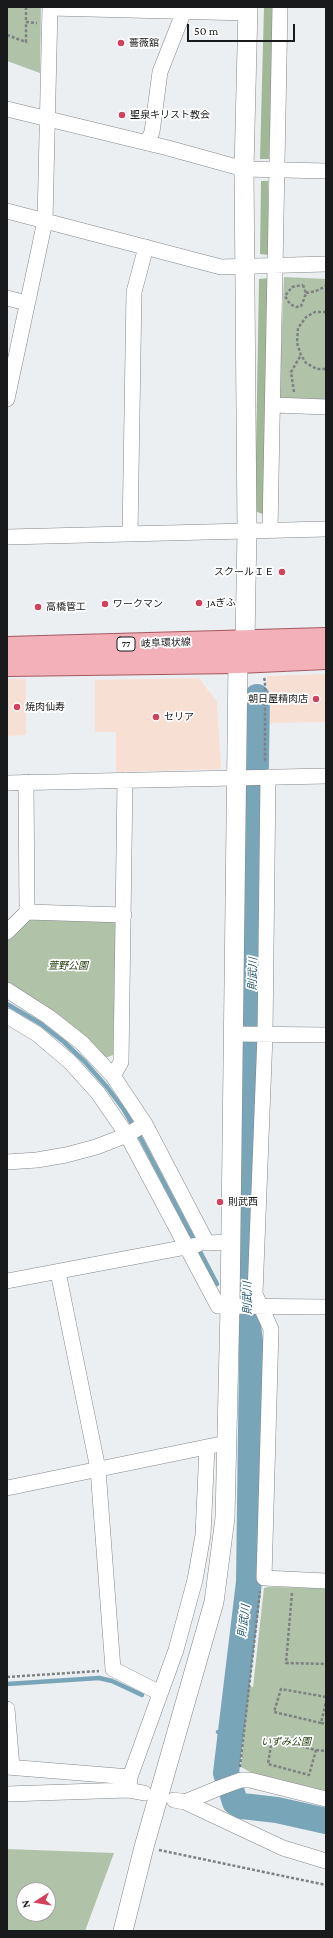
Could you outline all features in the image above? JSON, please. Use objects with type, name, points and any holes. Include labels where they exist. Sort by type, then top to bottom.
[{"type":"main road","name":"岐阜環状線","points":[[7,648],[326,639]]},
{"type":"main road","name":"岐阜環状線","points":[[7,665],[238,662],[326,658]]},
{"type":"street","points":[[270,530],[274,405],[280,7]]},
{"type":"street","points":[[7,399],[26,303],[45,220],[50,8],[145,8],[184,11],[248,10],[244,169],[247,530],[245,641],[238,662],[256,777],[250,1034],[255,1294],[246,1306]]},
{"type":"street","points":[[147,143],[152,132],[160,72],[184,11]]},
{"type":"street","points":[[7,109],[147,143],[244,169],[326,171]]},
{"type":"street","points":[[7,211],[221,268],[326,264]]},
{"type":"street","points":[[130,534],[134,292],[146,247]]},
{"type":"street","points":[[7,298],[26,303]]},
{"type":"street","points":[[274,405],[326,407]]},
{"type":"street","points":[[7,537],[326,529]]},
{"type":"street","points":[[7,783],[326,776]]},
{"type":"street","points":[[123,1931],[143,1853],[214,1602],[225,1518],[227,1442],[246,1306],[231,1242],[250,1034],[256,777]]},
{"type":"street","points":[[114,1076],[121,1062],[125,780]]},
{"type":"street","points":[[26,782],[28,912]]},
{"type":"street","points":[[7,932],[28,912],[124,915]]},
{"type":"street","points":[[7,990],[49,1017],[82,1042],[114,1076],[136,1129],[197,1245],[218,1306],[326,1307]]},
{"type":"street","points":[[7,1016],[37,1034],[70,1062],[98,1093],[136,1129],[197,1245]]},
{"type":"street","points":[[250,1034],[326,1035]]},
{"type":"street","points":[[7,1162],[37,1160],[66,1155],[96,1147],[136,1129]]},
{"type":"street","points":[[7,1281],[197,1245],[231,1242]]},
{"type":"street","points":[[58,1272],[98,1469],[113,1669],[160,1693]]},
{"type":"street","points":[[246,1306],[271,1329],[264,1578],[326,1581]]},
{"type":"street","points":[[7,1488],[227,1442]]},
{"type":"street","points":[[129,1784],[176,1650],[195,1580],[203,1535],[207,1447]]},
{"type":"street","points":[[7,1709],[10,1767],[129,1784],[144,1793]]},
{"type":"street","points":[[326,1799],[250,1780],[243,1780],[180,1801],[283,1848],[326,1861]]},
{"type":"street","points":[[7,1794],[129,1784]]},
{"type":"path","points":[[7,35],[26,42],[26,7]]},
{"type":"path","points":[[26,22],[49,24]]},
{"type":"path","points":[[303,285],[306,293],[302,306],[296,307],[290,304],[285,296],[292,287],[303,285]]},
{"type":"path","points":[[306,293],[316,291],[326,286]]},
{"type":"path","points":[[326,312],[315,312],[306,318],[298,328],[297,343],[301,355],[306,363],[317,369],[326,369]]},
{"type":"path","points":[[294,394],[291,372],[301,355]]},
{"type":"path","points":[[256,777],[265,681],[262,676]]},
{"type":"path","points":[[243,1780],[240,1764],[259,1607],[260,1583],[264,1578]]},
{"type":"path","points":[[293,1580],[286,1663],[326,1664]]},
{"type":"path","points":[[7,1677],[113,1669]]},
{"type":"path","points":[[326,1697],[281,1689],[274,1712],[326,1724]]},
{"type":"path","points":[[321,1723],[326,1702]]},
{"type":"path","points":[[316,1750],[309,1775],[268,1764],[272,1739],[326,1751]]},
{"type":"path","points":[[143,1853],[326,1885]]},
{"type":"shaded area","points":[[326,674],[326,725],[325,722],[267,723],[267,676]]},
{"type":"shaded area","name":"セリア","points":[[199,678],[217,702],[221,769],[116,772],[116,732],[95,732],[95,680]]},
{"type":"shaded area","name":"焼肉仙寿","points":[[7,679],[26,679],[26,735],[7,736]]},
{"type":"green space","points":[[7,7],[41,7],[40,73],[7,61]]},
{"type":"green space","points":[[264,7],[275,7],[269,159],[260,159]]},
{"type":"green space","points":[[261,181],[268,181],[269,255],[260,254]]},
{"type":"green space","points":[[284,277],[326,279],[326,401],[279,399]]},
{"type":"green space","points":[[269,278],[265,515],[255,511],[259,279]]},
{"type":"green space","name":"萱野公園","points":[[31,918],[112,919],[116,923],[113,1055],[105,1058],[74,1027],[51,1009],[7,983],[7,941]]},
{"type":"green space","name":"いずみ公園","points":[[264,1588],[326,1588],[326,1794],[257,1776],[241,1767],[248,1686],[253,1687]]},
{"type":"green space","points":[[7,1849],[114,1853],[85,1931],[7,1931]]},
{"type":"waterway","name":"則武川","points":[[257,697],[248,1268],[248,1326],[252,1355],[249,1582],[226,1773],[235,1802],[242,1806],[277,1810],[326,1821]]},
{"type":"waterway","points":[[7,1004],[41,1024],[64,1042],[84,1061],[107,1087],[124,1110],[141,1139],[217,1284]]},
{"type":"waterway","points":[[7,1684],[99,1678],[112,1681],[142,1695]]},
{"type":"waterway","points":[[218,1732],[230,1738]]},
{"type":"place","name":"薔薇舘","points":[[121,43]]},
{"type":"place","name":"聖泉キリスト教会","points":[[122,115]]},
{"type":"place","name":"スクールＩＥ","points":[[282,572]]},
{"type":"place","name":"JAぎふ","points":[[199,603]]},
{"type":"place","name":"ワークマン","points":[[105,604]]},
{"type":"place","name":"高橋管工","points":[[38,607]]},
{"type":"place","name":"朝日屋精肉店","points":[[316,699]]},
{"type":"place","name":"焼肉仙寿","points":[[17,707]]},
{"type":"place","name":"セリア","points":[[156,717]]},
{"type":"place","name":"則武西","points":[[220,1202]]}]
